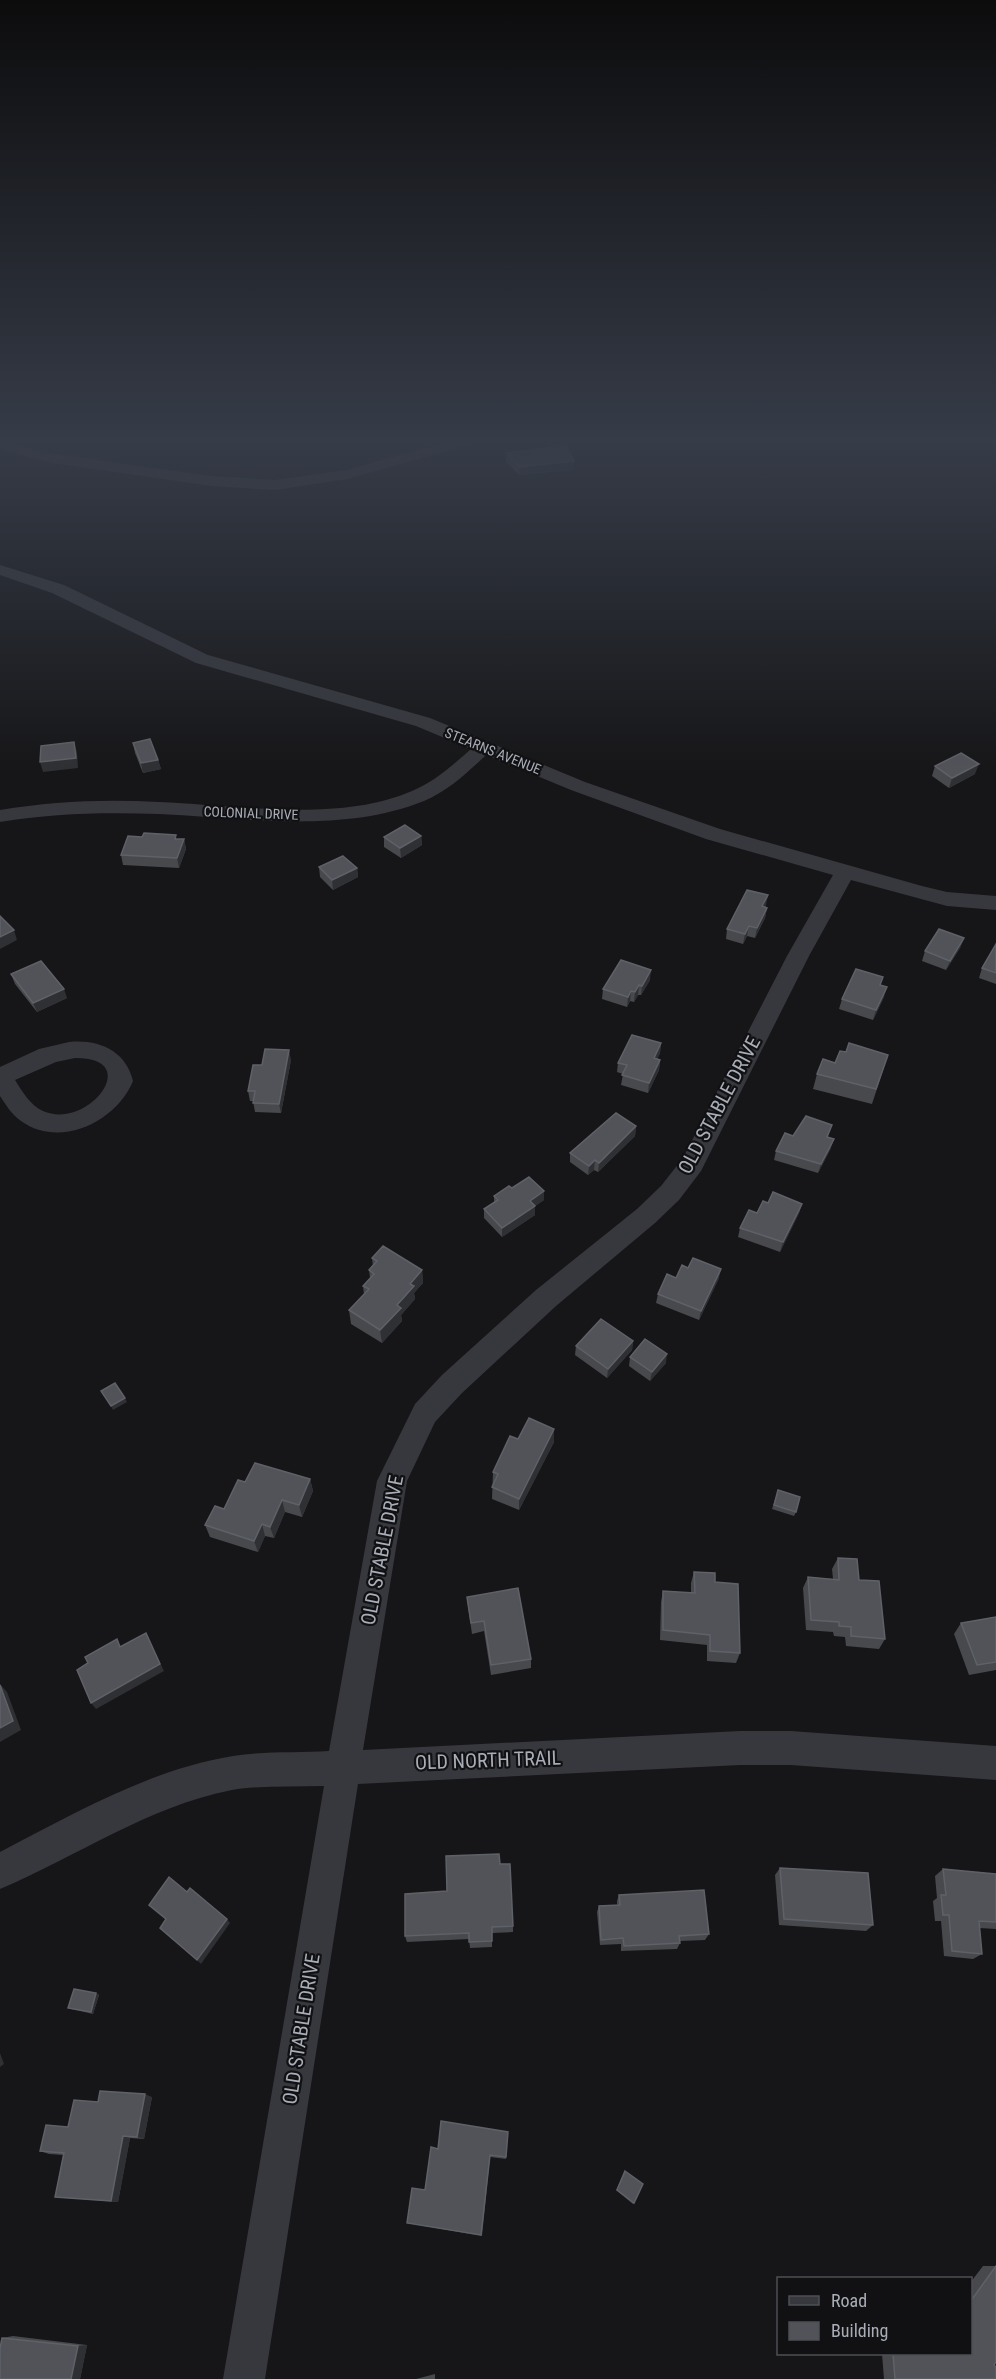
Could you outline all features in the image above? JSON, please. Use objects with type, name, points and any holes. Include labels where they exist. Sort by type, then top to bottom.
[{"type":"street","name":"STEARNS AVENUE","points":[[0,570],[66,592],[202,659],[350,699],[423,723],[578,786],[746,844],[844,873],[947,899],[996,903]]},
{"type":"street","name":"COLONIAL DRIVE","points":[[0,816],[73,807],[308,815],[355,812],[418,795],[458,771],[484,747]]},
{"type":"street","name":"OLD STABLE DRIVE","points":[[244,2379],[392,1481],[413,1433],[425,1413],[452,1384],[546,1298],[670,1193],[692,1164],[798,956],[844,873]]},
{"type":"street","name":"OLD NORTH TRAIL","points":[[0,1871],[86,1826],[162,1791],[234,1773],[740,1748],[791,1749],[996,1763]]},
{"type":"building","points":[[150,739],[158,760],[141,763],[133,743]]},
{"type":"building","points":[[74,742],[76,758],[40,762],[41,746]]},
{"type":"building","points":[[961,753],[979,764],[952,778],[935,766]]},
{"type":"building","points":[[405,825],[421,836],[400,848],[384,837]]},
{"type":"building","points":[[144,833],[176,835],[175,839],[184,839],[177,858],[121,855],[128,836],[142,837]]},
{"type":"building","points":[[343,856],[357,868],[332,880],[319,867]]},
{"type":"building","points":[[747,890],[768,895],[762,906],[767,908],[757,928],[749,926],[745,934],[727,929]]},
{"type":"building","points":[[0,916],[14,930],[0,937]]},
{"type":"building","points":[[939,929],[964,938],[950,961],[925,951]]},
{"type":"building","points":[[996,944],[996,973],[982,968]]},
{"type":"building","points":[[621,960],[651,970],[642,986],[639,985],[635,992],[631,991],[628,997],[603,989]]},
{"type":"building","points":[[41,961],[64,989],[33,1003],[11,974]]},
{"type":"building","points":[[856,969],[883,977],[880,985],[887,987],[876,1010],[842,999]]},
{"type":"building","points":[[632,1035],[661,1043],[654,1058],[660,1060],[649,1083],[622,1075],[627,1065],[618,1063]]},
{"type":"building","points":[[849,1043],[888,1055],[876,1089],[817,1074],[823,1059],[835,1063],[840,1051],[846,1052]]},
{"type":"building","points":[[265,1049],[289,1050],[279,1104],[253,1103],[255,1091],[248,1091],[253,1065],[262,1065]]},
{"type":"building","points":[[616,1113],[636,1126],[599,1163],[595,1160],[589,1166],[570,1153]]},
{"type":"building","points":[[806,1116],[832,1125],[827,1137],[834,1139],[821,1164],[776,1151],[785,1133],[793,1136]]},
{"type":"building","points":[[529,1177],[544,1191],[530,1201],[535,1206],[502,1228],[484,1209],[498,1200],[494,1196]]},
{"type":"building","points":[[773,1192],[802,1204],[783,1242],[740,1228],[749,1210],[757,1213],[763,1201],[768,1203]]},
{"type":"building","points":[[383,1246],[422,1270],[410,1284],[414,1286],[397,1305],[401,1308],[380,1330],[349,1310],[369,1289],[363,1286],[374,1274],[369,1270],[377,1261],[372,1258]]},
{"type":"building","points":[[693,1258],[721,1269],[701,1311],[658,1294],[667,1274],[676,1278],[682,1265],[688,1268]]},
{"type":"building","points":[[601,1319],[633,1341],[608,1369],[576,1346]]},
{"type":"building","points":[[645,1339],[667,1354],[652,1372],[630,1357]]},
{"type":"building","points":[[115,1383],[125,1398],[111,1406],[101,1391]]},
{"type":"building","points":[[529,1418],[554,1429],[519,1499],[492,1487],[498,1474],[493,1472],[510,1436],[518,1439]]},
{"type":"building","points":[[255,1463],[310,1479],[299,1505],[282,1500],[270,1527],[262,1524],[254,1541],[205,1525],[215,1506],[224,1509],[238,1480],[245,1482]]},
{"type":"building","points":[[778,1490],[800,1497],[796,1512],[774,1505]]},
{"type":"building","points":[[838,1558],[857,1559],[859,1580],[879,1581],[885,1639],[851,1636],[851,1627],[839,1626],[839,1622],[811,1620],[808,1577],[839,1580]]},
{"type":"building","points":[[694,1572],[715,1573],[715,1582],[738,1584],[740,1653],[710,1651],[710,1635],[663,1630],[663,1591],[695,1593]]},
{"type":"building","points":[[518,1588],[531,1659],[491,1665],[484,1621],[471,1623],[467,1597]]},
{"type":"building","points":[[996,1617],[996,1662],[977,1665],[961,1623]]},
{"type":"building","points":[[146,1633],[160,1664],[91,1703],[77,1670],[88,1663],[85,1657],[117,1639],[120,1647]]},
{"type":"building","points":[[0,1685],[13,1721],[0,1728]]},
{"type":"building","points":[[499,1854],[500,1864],[510,1864],[513,1926],[492,1927],[492,1941],[469,1942],[469,1933],[405,1936],[405,1894],[447,1891],[446,1856]]},
{"type":"building","points":[[780,1868],[868,1873],[873,1925],[784,1919]]},
{"type":"building","points":[[943,1869],[996,1874],[996,1922],[979,1921],[982,1954],[952,1951],[949,1915],[943,1915],[941,1895],[946,1895]]},
{"type":"building","points":[[169,1877],[187,1892],[190,1888],[227,1919],[197,1960],[160,1928],[166,1919],[149,1905]]},
{"type":"building","points":[[704,1890],[709,1934],[679,1936],[680,1943],[624,1946],[623,1938],[601,1940],[599,1906],[620,1905],[619,1895]]},
{"type":"building","points":[[74,1989],[96,1993],[91,2012],[68,2008]]},
{"type":"building","points":[[100,2091],[145,2094],[137,2137],[123,2136],[111,2201],[55,2197],[64,2153],[40,2151],[46,2125],[68,2127],[74,2100],[98,2102]]},
{"type":"building","points":[[441,2121],[508,2132],[506,2157],[490,2155],[481,2235],[407,2223],[412,2188],[425,2190],[431,2147],[438,2149]]},
{"type":"building","points":[[625,2171],[643,2184],[634,2203],[617,2190]]},
{"type":"building","points":[[996,2266],[996,2362],[994,2365],[996,2379],[895,2379],[893,2355],[972,2355],[972,2299]]},
{"type":"building","points":[[2,2338],[78,2346],[71,2379],[0,2379]]}]
